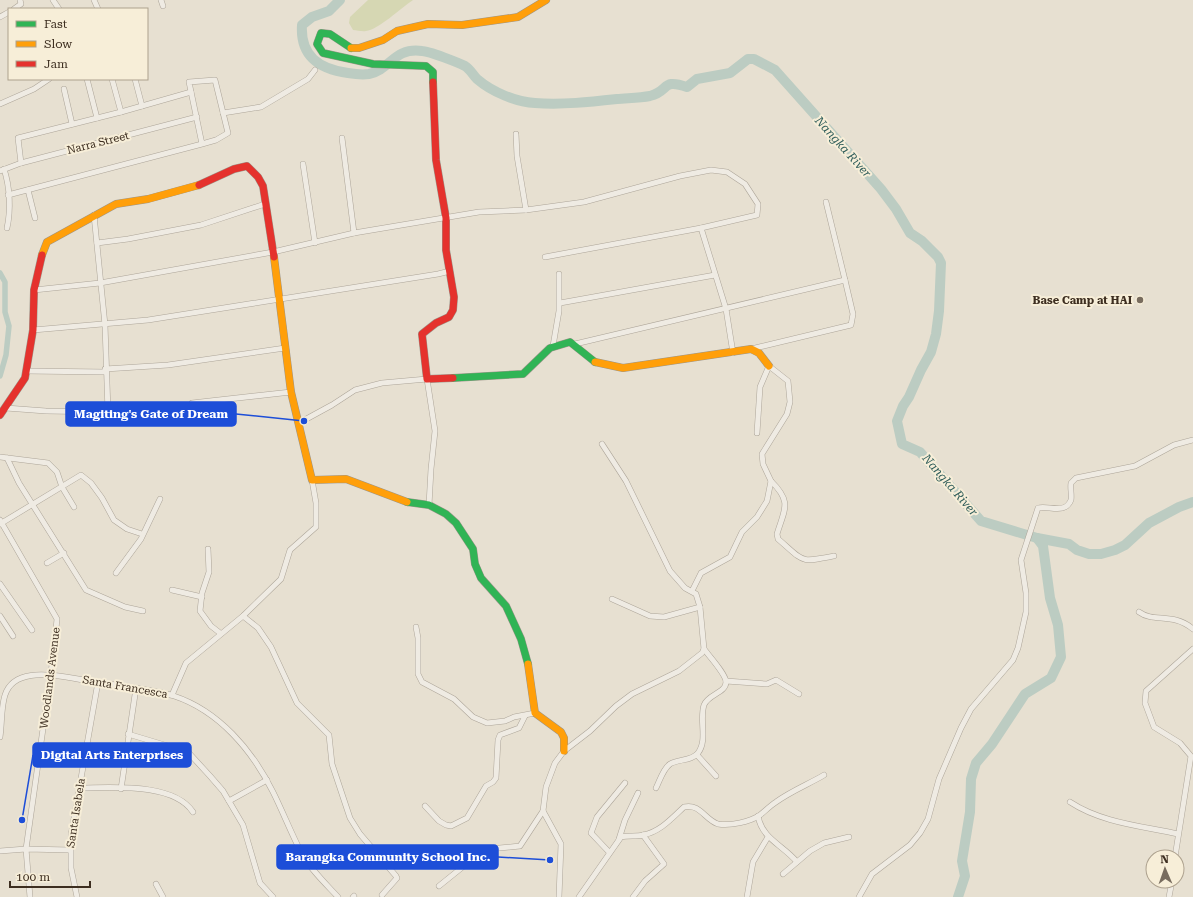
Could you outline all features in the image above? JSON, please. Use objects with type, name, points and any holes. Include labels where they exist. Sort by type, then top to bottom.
[{"type":"street","points":[[15,8],[21,4],[20,0]]},
{"type":"street","points":[[53,0],[59,8]]},
{"type":"street","points":[[429,505],[435,431],[422,334],[436,323],[449,317],[453,310],[454,297],[446,250],[446,218],[436,160],[433,72],[426,66],[391,66],[373,64],[323,53],[318,49],[316,42],[321,33],[330,34],[349,48],[359,48],[383,40],[397,31],[428,24],[462,26],[518,17],[546,0]]},
{"type":"street","points":[[223,113],[261,107],[308,79],[315,70]]},
{"type":"street","points":[[0,104],[34,89],[48,80]]},
{"type":"street","points":[[87,80],[97,118]]},
{"type":"street","points":[[112,80],[121,112]]},
{"type":"street","points":[[135,80],[142,106]]},
{"type":"street","points":[[8,195],[202,144],[216,140],[228,133],[215,80],[189,82],[202,144]]},
{"type":"street","points":[[64,89],[72,124]]},
{"type":"street","points":[[21,163],[18,138],[121,112],[191,92]]},
{"type":"street","name":"Narra Street","points":[[2,170],[21,163],[197,117]]},
{"type":"street","points":[[516,134],[517,156],[526,210]]},
{"type":"street","points":[[342,138],[354,233]]},
{"type":"street","points":[[303,164],[315,243]]},
{"type":"street","points":[[0,415],[25,378],[33,330],[34,290],[44,247],[47,242],[116,204],[148,199],[195,187],[247,166],[252,170],[260,182],[265,204],[280,300],[291,392],[316,502],[316,526],[290,550],[281,579],[243,616],[220,633],[186,663],[172,695]]},
{"type":"street","points":[[2,170],[8,181],[9,219],[7,228]]},
{"type":"street","points":[[34,290],[100,283],[273,252],[354,233],[479,212],[526,210],[584,202],[680,176],[711,170],[727,172],[745,184],[758,204],[757,215],[701,228],[545,257]]},
{"type":"street","points":[[28,190],[35,218]]},
{"type":"street","points":[[299,423],[332,405],[355,390],[382,384],[427,378],[523,374],[531,369],[545,352],[553,346],[570,342],[575,344],[591,360],[599,364],[623,368],[751,350],[851,325],[853,314],[826,202]]},
{"type":"street","points":[[97,243],[128,239],[202,225],[265,204]]},
{"type":"street","points":[[6,408],[46,411],[108,412],[105,371],[105,324],[94,215]]},
{"type":"street","points":[[701,228],[726,309],[733,353]]},
{"type":"street","points":[[33,330],[148,320],[280,300],[450,271]]},
{"type":"street","points":[[553,346],[560,303],[559,274]]},
{"type":"street","points":[[560,303],[715,275]]},
{"type":"street","points":[[575,344],[845,280]]},
{"type":"street","points":[[26,371],[105,371],[168,365],[285,348]]},
{"type":"street","points":[[751,350],[759,353],[769,366],[788,381],[790,402],[787,414],[762,454],[763,464],[770,481],[781,492],[786,505],[777,534],[778,539],[802,560],[808,562],[834,556]]},
{"type":"street","points":[[757,433],[760,387],[769,366]]},
{"type":"street","points":[[192,403],[291,392]]},
{"type":"street","points":[[859,897],[872,874],[910,845],[920,832],[928,819],[939,779],[961,728],[972,710],[1013,660],[1018,648],[1026,612],[1026,593],[1020,560],[1035,514],[1039,507],[1056,509],[1066,505],[1071,497],[1071,483],[1076,478],[1135,466],[1174,445],[1193,440]]},
{"type":"street","points":[[602,444],[626,481],[670,571],[686,588],[696,594],[700,607],[704,649],[726,681],[724,689],[710,697],[704,706],[702,742],[697,755],[670,765],[664,772],[656,788]]},
{"type":"street","points":[[0,457],[48,463],[57,472],[62,487],[74,507]]},
{"type":"street","points":[[7,458],[18,483],[64,553],[86,590],[125,607],[143,611]]},
{"type":"street","points":[[1,523],[78,476],[82,476],[91,483],[104,501],[114,520],[127,529],[142,534]]},
{"type":"street","points":[[312,480],[346,479],[403,501],[429,505],[446,514],[456,523],[473,549],[475,564],[481,578],[506,606],[528,659],[531,693],[535,712],[561,732],[564,738],[564,750]]},
{"type":"street","points":[[692,591],[701,573],[730,557],[742,532],[757,517],[767,502],[770,481]]},
{"type":"street","points":[[116,573],[132,552],[160,499]]},
{"type":"street","name":"Woodlands Avenue","points":[[1,523],[57,619],[51,675],[26,849],[30,897]]},
{"type":"street","points":[[208,549],[209,572],[200,611],[211,626],[220,633]]},
{"type":"street","points":[[47,563],[64,553]]},
{"type":"street","points":[[0,584],[2,592],[32,630]]},
{"type":"street","points":[[172,590],[202,597]]},
{"type":"street","points":[[612,599],[650,616],[664,617],[700,607]]},
{"type":"street","points":[[1139,612],[1144,615],[1174,619],[1183,622],[1193,629]]},
{"type":"street","points":[[0,616],[13,636]]},
{"type":"street","points":[[243,616],[258,628],[271,646],[298,703],[329,735],[332,764],[350,818],[360,834],[396,876],[382,895]]},
{"type":"street","points":[[416,627],[418,638],[418,674],[422,682],[454,699],[473,717],[487,723],[505,721],[514,717],[525,716],[535,712]]},
{"type":"street","points":[[439,886],[475,857],[489,849],[520,846],[543,811],[544,796],[550,775],[555,763],[564,750],[590,731],[616,706],[632,694],[679,671],[704,649]]},
{"type":"street","points":[[1176,849],[1192,753],[1154,727],[1145,703],[1146,691],[1193,649]]},
{"type":"street","name":"Santa Francesca","points":[[0,737],[5,695],[11,684],[22,678],[51,675],[98,682],[172,695],[197,705],[220,722],[244,746],[267,780],[301,853],[323,882],[338,897]]},
{"type":"street","points":[[726,681],[767,684],[776,680],[799,694]]},
{"type":"street","name":"Santa Isabela","points":[[77,897],[71,868],[71,834],[98,682]]},
{"type":"street","points":[[121,789],[136,688]]},
{"type":"street","points":[[425,806],[439,822],[446,825],[451,826],[467,818],[486,786],[493,782],[496,778],[498,740],[500,735],[519,728],[525,716]]},
{"type":"street","points":[[128,734],[188,752],[223,791],[243,825],[260,883],[273,897]]},
{"type":"street","points":[[697,755],[716,776]]},
{"type":"street","points":[[619,839],[629,835],[643,835],[660,829],[684,807],[688,806],[695,807],[718,824],[727,824],[758,816],[776,801],[824,775]]},
{"type":"street","points":[[229,801],[267,780]]},
{"type":"street","points":[[610,852],[591,832],[597,817],[625,783]]},
{"type":"street","points":[[80,788],[160,792],[188,804],[193,812]]},
{"type":"street","points":[[579,897],[619,839],[625,820],[638,793]]},
{"type":"street","points":[[1070,802],[1085,812],[1143,828],[1178,834]]},
{"type":"street","points":[[543,811],[561,844],[559,897]]},
{"type":"street","points":[[758,816],[763,831],[768,837],[790,852],[797,862]]},
{"type":"street","points":[[633,897],[645,881],[664,864],[643,835]]},
{"type":"street","points":[[747,897],[753,862],[768,837]]},
{"type":"street","points":[[783,874],[810,850],[824,843],[849,837]]},
{"type":"street","points":[[0,851],[26,849],[70,850]]},
{"type":"street","points":[[156,884],[162,897]]},
{"type":"green space","points":[[368,0],[413,0],[390,18],[371,30],[353,30],[349,23],[350,17]]},
{"type":"waterway","name":"Nangka River","points":[[340,0],[329,11],[312,17],[302,25],[304,45],[313,59],[320,64],[338,71],[355,74],[369,74],[376,72],[398,55],[405,52],[426,52],[444,57],[465,66],[483,84],[497,92],[520,101],[545,104],[650,96],[656,94],[669,85],[673,84],[687,87],[697,79],[730,73],[748,59],[754,59],[775,70],[881,189],[896,209],[910,233],[922,241],[938,257],[941,263],[939,311],[936,334],[931,352],[903,406],[897,421],[902,444],[920,452],[981,521],[1037,538],[1069,544],[1077,550],[1089,554],[1101,554],[1115,550],[1125,545],[1149,523],[1179,507],[1193,502]]},
{"type":"waterway","points":[[0,273],[5,282],[5,312],[9,326],[6,355],[0,376]]},
{"type":"waterway","points":[[958,897],[965,876],[962,861],[970,812],[971,779],[976,763],[992,744],[1025,694],[1051,678],[1061,657],[1058,625],[1050,598],[1043,546],[1037,538]]},
{"type":"traffic: fast","points":[[351,48],[330,34],[321,33],[317,44],[323,53],[373,64],[426,66],[433,72],[433,82]]},
{"type":"traffic: fast","points":[[453,378],[523,374],[550,348],[570,342],[595,362]]},
{"type":"traffic: fast","points":[[407,502],[429,505],[446,514],[456,523],[473,549],[475,564],[481,578],[506,606],[521,639],[528,664]]},
{"type":"traffic: slow","points":[[351,48],[359,48],[383,40],[397,31],[428,24],[462,25],[518,17],[546,0]]},
{"type":"traffic: slow","points":[[42,255],[47,242],[116,204],[148,199],[199,185]]},
{"type":"traffic: slow","points":[[274,257],[291,392],[312,480],[346,479],[407,502]]},
{"type":"traffic: slow","points":[[595,362],[623,368],[751,349],[759,353],[769,366]]},
{"type":"traffic: slow","points":[[528,664],[535,713],[561,732],[564,738],[564,751]]},
{"type":"traffic: jam","points":[[433,82],[436,160],[446,218],[446,250],[454,297],[453,310],[449,317],[436,323],[422,334],[427,379],[453,378]]},
{"type":"traffic: jam","points":[[199,185],[234,169],[247,166],[258,177],[263,186],[274,257]]},
{"type":"traffic: jam","points":[[0,415],[25,378],[33,330],[34,290],[42,255]]},
{"type":"place","name":"Base Camp at HAI","points":[[1140,300]]},
{"type":"place","name":"Magiting's Gate of Dream","points":[[304,421]]},
{"type":"place","name":"Digital Arts Enterprises","points":[[22,820]]},
{"type":"place","name":"Barangka Community School Inc.","points":[[550,860]]}]
